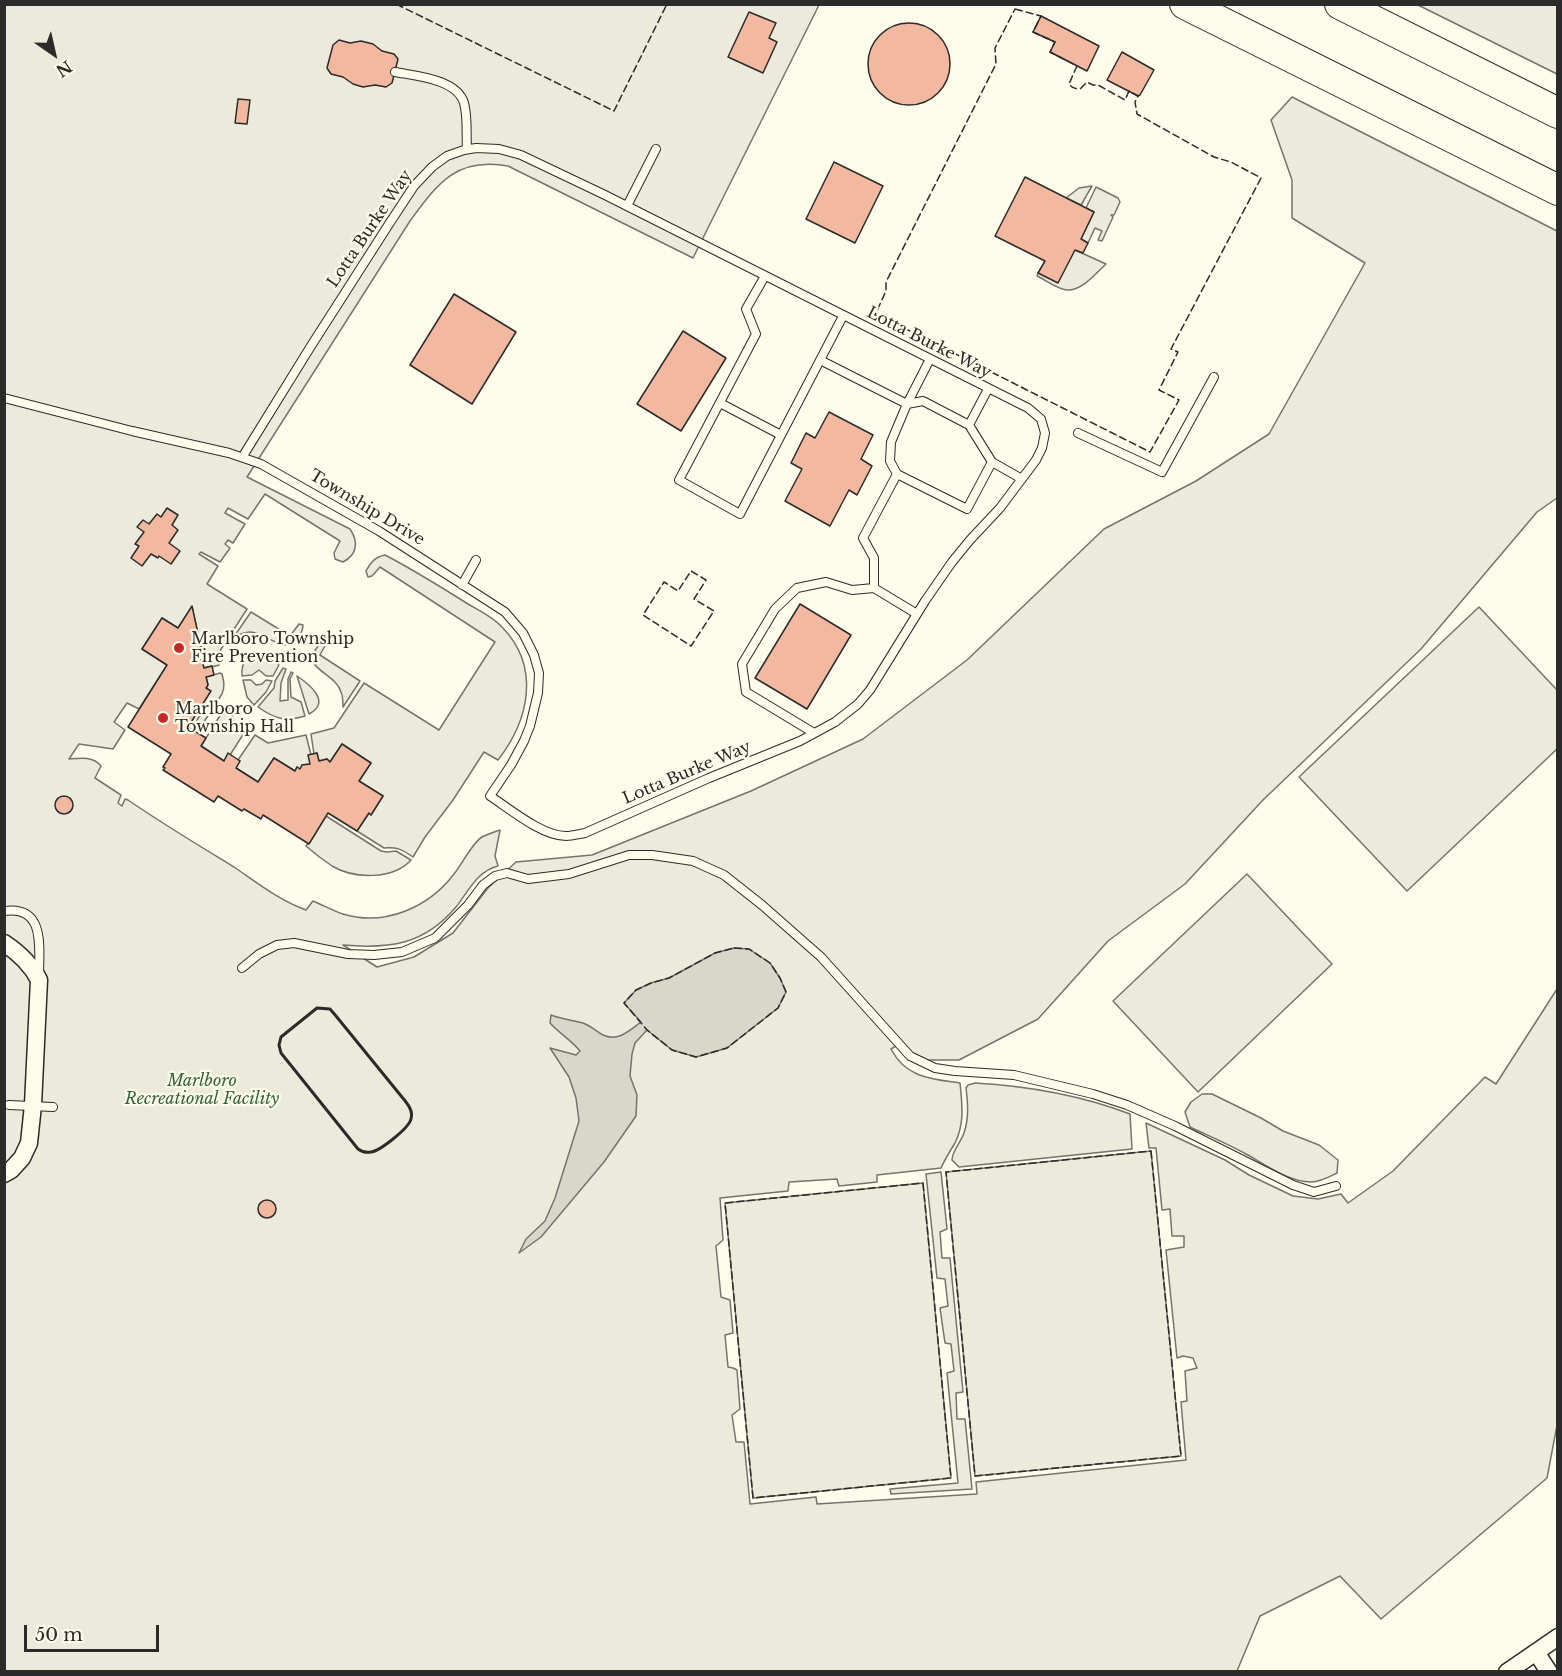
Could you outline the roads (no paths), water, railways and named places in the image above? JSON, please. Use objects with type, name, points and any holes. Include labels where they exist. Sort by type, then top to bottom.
[{"type":"highway","points":[[1185,4],[1557,190]]},
{"type":"highway","points":[[1340,4],[1557,113]]},
{"type":"street","points":[[4,943],[33,968],[39,980],[29,1143],[22,1158],[4,1174]]},
{"type":"street","points":[[1507,1671],[1557,1637]]},
{"type":"street","points":[[1536,1652],[1549,1671]]},
{"type":"lane","points":[[395,72],[444,83],[457,90],[463,100],[465,110],[467,149]]},
{"type":"lane","name":"Lotta Burke Way","points":[[243,456],[304,356],[414,186],[432,167],[447,156],[476,148],[500,149],[521,155],[1028,408],[1041,419],[1045,433],[1042,448],[1036,460],[1000,508],[952,562],[870,690],[858,704],[835,722],[800,741],[585,833],[566,836],[554,834],[535,826],[490,796]]},
{"type":"lane","points":[[627,206],[656,149]]},
{"type":"lane","points":[[765,276],[746,309],[756,334],[679,480],[740,513],[843,316]]},
{"type":"lane","points":[[930,359],[891,442],[890,461],[897,474],[967,509],[993,462]]},
{"type":"lane","points":[[820,360],[907,404],[923,401],[969,425],[993,462],[1022,479]]},
{"type":"lane","points":[[1078,433],[1162,472],[1214,377]]},
{"type":"lane","points":[[969,425],[988,389]]},
{"type":"lane","name":"Township Drive","points":[[4,398],[132,431],[243,456],[284,476],[379,531],[505,612],[523,633],[534,655],[539,673],[538,693],[531,726],[511,765],[490,796]]},
{"type":"lane","points":[[720,402],[781,435]]},
{"type":"lane","points":[[874,588],[874,558],[863,538],[897,474]]},
{"type":"lane","points":[[462,585],[476,560]]},
{"type":"lane","points":[[814,733],[746,692],[742,664],[775,609],[797,588],[826,582],[852,590],[874,588],[917,614]]},
{"type":"lane","points":[[242,968],[259,954],[277,945],[294,943],[348,954],[374,955],[402,952],[435,938],[468,905],[483,885],[495,876],[507,873],[528,879],[568,874],[628,855],[652,855],[693,861],[724,875],[821,957],[910,1056],[935,1068],[1014,1075],[1093,1094],[1127,1105],[1175,1126],[1293,1185],[1314,1192],[1336,1186]]},
{"type":"lane","points":[[4,911],[16,909],[25,912],[35,922],[39,936],[39,980]]},
{"type":"lane","points":[[9,1105],[53,1107]]},
{"type":"place","name":"Marlboro Township Fire Prevention","points":[[179,648]]},
{"type":"place","name":"Marlboro Township Hall","points":[[163,718]]},
{"type":"park label","name":"Marlboro Recreational Facility","points":[[202,1090]]}]
